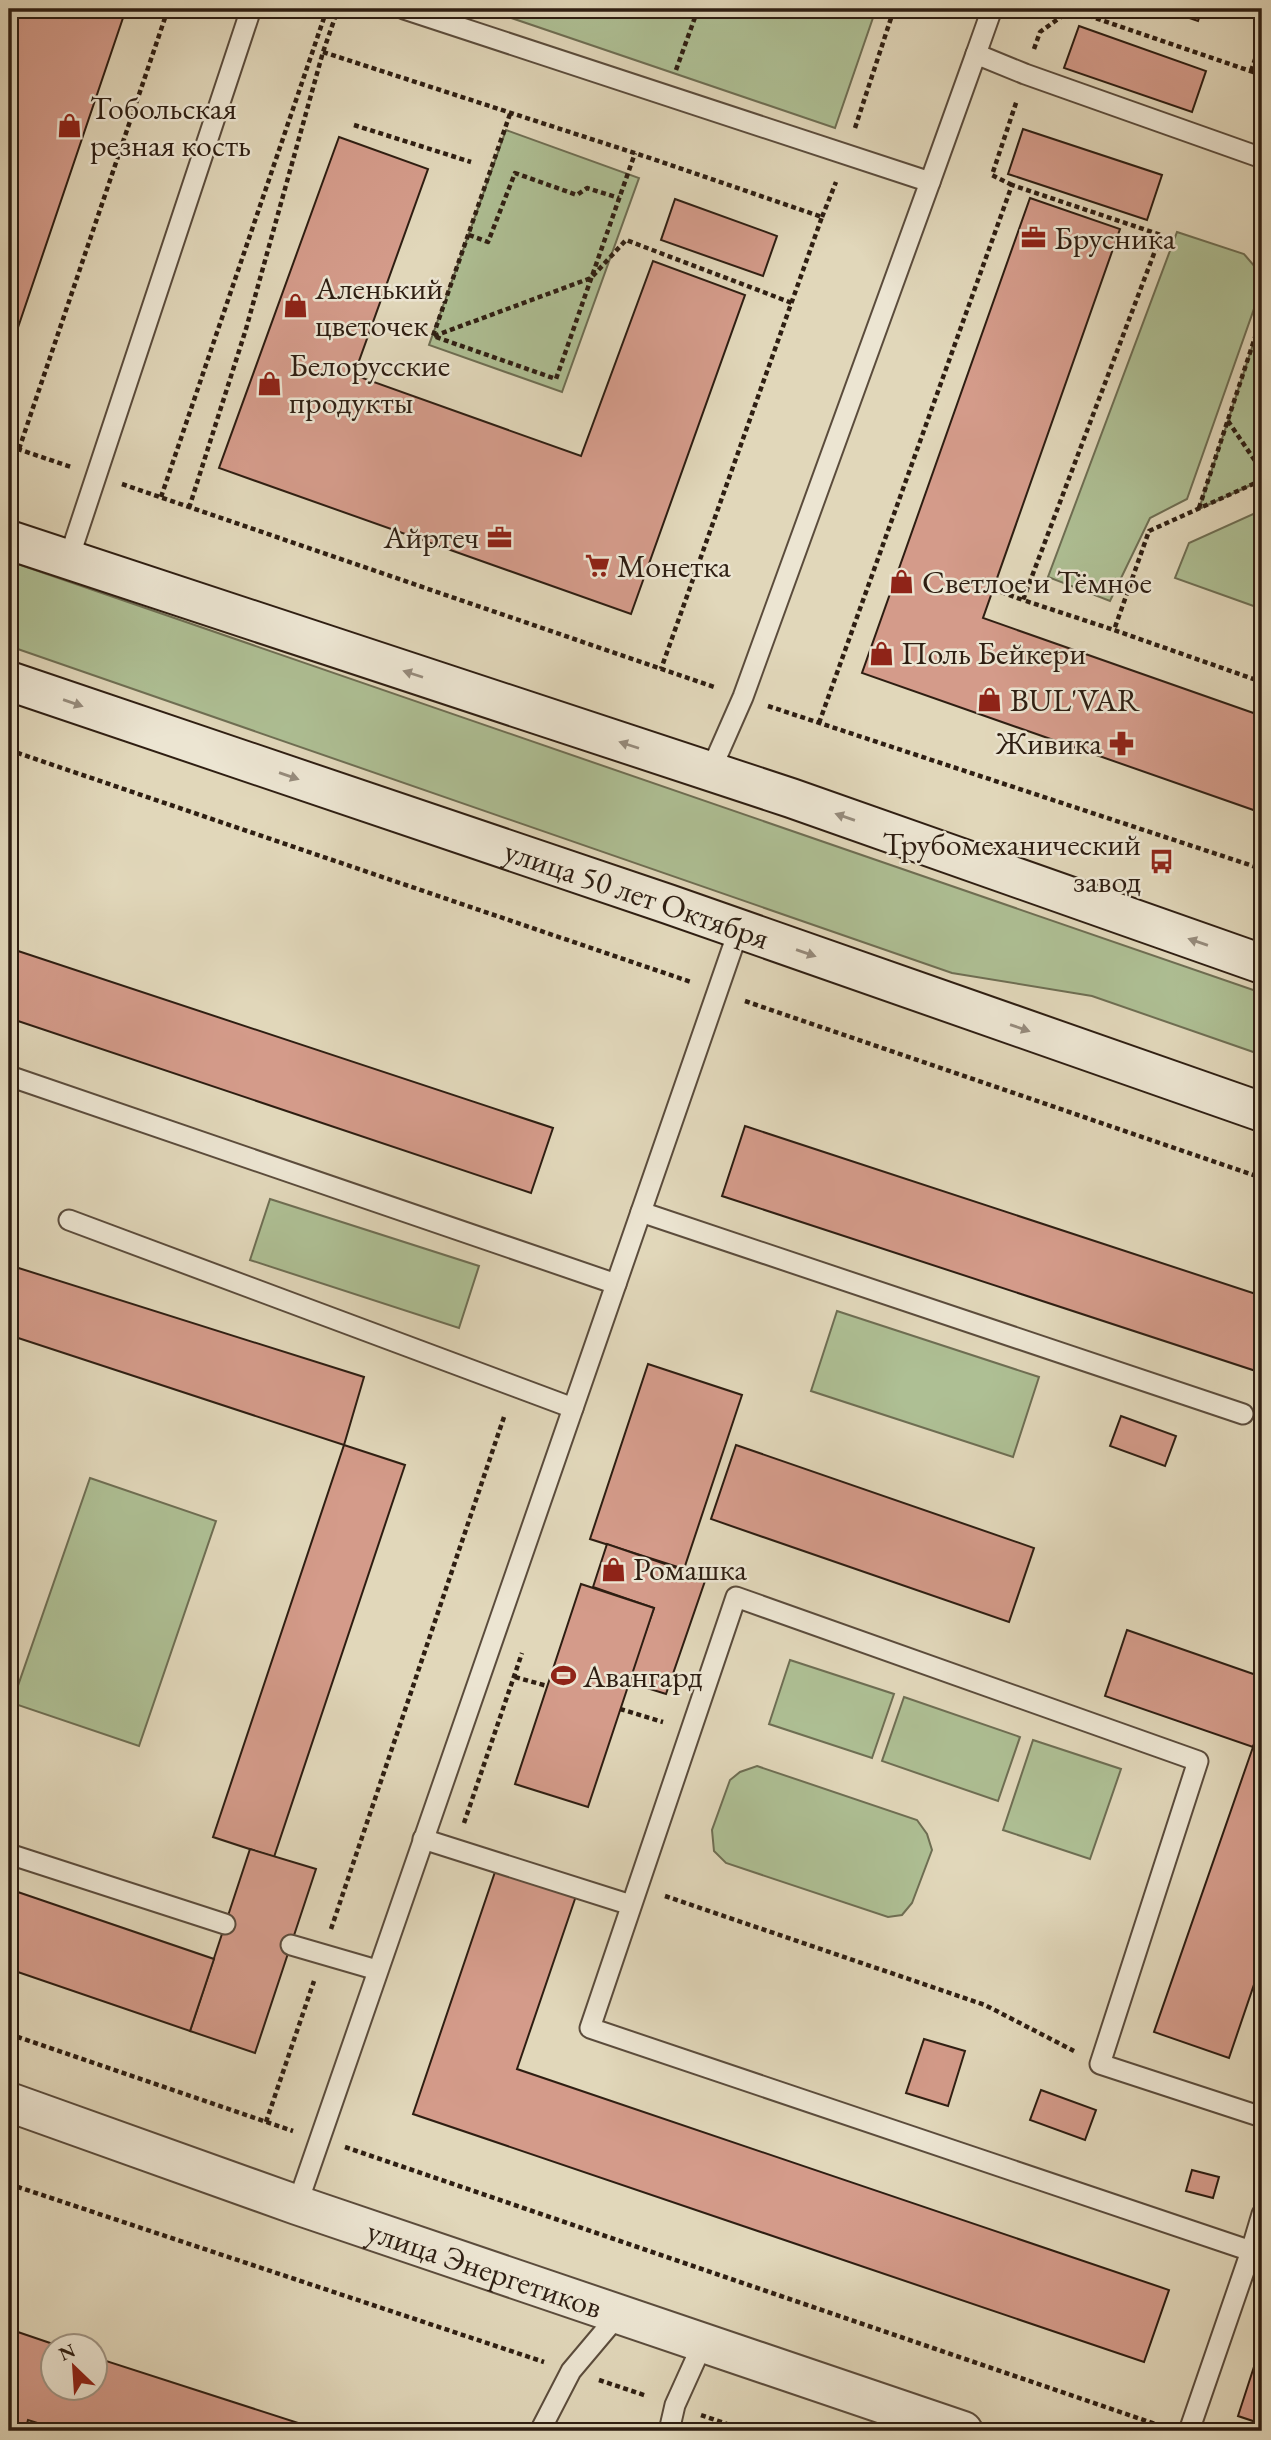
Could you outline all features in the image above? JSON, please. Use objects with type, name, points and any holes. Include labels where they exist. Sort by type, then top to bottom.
[{"type":"main road","points":[[9,540],[710,772],[1262,964]]},
{"type":"main road","name":"улица 50 лет Октября","points":[[9,681],[739,929],[1262,1112]]},
{"type":"main road","name":"улица Энергетиков","points":[[9,2102],[297,2204],[963,2431]]},
{"type":"lane","points":[[68,561],[251,9]]},
{"type":"lane","points":[[404,9],[930,182]]},
{"type":"lane","points":[[710,772],[743,697],[992,9]]},
{"type":"lane","points":[[976,54],[1025,75],[1262,158]]},
{"type":"lane","points":[[297,2204],[739,929]]},
{"type":"lane","points":[[9,1076],[616,1284]]},
{"type":"lane","points":[[641,1212],[1243,1414]]},
{"type":"lane","points":[[69,1220],[573,1408]]},
{"type":"lane","points":[[1257,2253],[590,2028],[736,1597],[1198,1761],[1100,2064],[1262,2117]]},
{"type":"lane","points":[[424,1839],[634,1896]]},
{"type":"lane","points":[[9,1854],[225,1924]]},
{"type":"lane","points":[[291,1945],[377,1970]]},
{"type":"lane","points":[[1189,2431],[1257,2253],[1262,2214]]},
{"type":"lane","points":[[540,2431],[571,2371],[619,2314]]},
{"type":"lane","points":[[669,2431],[675,2406],[703,2343]]},
{"type":"path","points":[[19,449],[168,9]]},
{"type":"path","points":[[161,497],[327,9]]},
{"type":"path","points":[[189,508],[246,329],[323,52],[338,9]]},
{"type":"path","points":[[673,79],[698,9]]},
{"type":"path","points":[[660,669],[846,155],[894,9]]},
{"type":"path","points":[[1072,9],[1262,75]]},
{"type":"path","points":[[1251,71],[1262,39]]},
{"type":"path","points":[[323,52],[822,217]]},
{"type":"path","points":[[433,336],[510,114]]},
{"type":"path","points":[[354,125],[471,162]]},
{"type":"path","points":[[433,336],[556,379],[635,153]]},
{"type":"path","points":[[468,235],[488,242],[515,173],[577,195],[587,188],[619,198]]},
{"type":"path","points":[[819,723],[1012,185],[1161,235],[1023,600]]},
{"type":"path","points":[[433,336],[591,278],[626,240],[792,303]]},
{"type":"path","points":[[1199,509],[1262,316]]},
{"type":"path","points":[[1228,421],[1262,471]]},
{"type":"path","points":[[9,446],[819,723],[1262,869]]},
{"type":"path","points":[[1114,630],[1149,531],[1262,480]]},
{"type":"path","points":[[993,589],[1262,682]]},
{"type":"path","points":[[9,750],[645,965],[1262,1178]]},
{"type":"path","points":[[265,2122],[515,1386]]},
{"type":"path","points":[[514,1676],[547,1686]]},
{"type":"path","points":[[620,1709],[690,1731]]},
{"type":"path","points":[[634,1896],[985,2005],[1100,2064]]},
{"type":"path","points":[[9,2034],[1162,2427]]},
{"type":"path","points":[[9,2183],[747,2431]]},
{"type":"green space","points":[[485,9],[876,9],[835,128]]},
{"type":"green space","points":[[506,130],[639,178],[562,392],[429,345]]},
{"type":"green space","points":[[1177,232],[1244,254],[1262,275],[1262,286],[1187,499],[1150,518],[1110,601],[1048,577]]},
{"type":"green space","points":[[1262,317],[1262,480],[1199,509]]},
{"type":"green space","points":[[1262,510],[1262,609],[1175,578],[1189,543]]},
{"type":"green space","points":[[9,561],[1262,993],[1262,1055],[1092,996],[952,973],[9,646]]},
{"type":"green space","points":[[270,1199],[479,1266],[459,1328],[250,1260]]},
{"type":"green space","points":[[837,1311],[1039,1377],[1013,1457],[811,1391]]},
{"type":"green space","points":[[90,1478],[216,1521],[139,1746],[12,1703]]},
{"type":"green space","points":[[790,1660],[894,1694],[872,1758],[769,1724]]},
{"type":"green space","points":[[904,1697],[1020,1737],[998,1801],[882,1761]]},
{"type":"green space","points":[[1033,1740],[1121,1769],[1090,1859],[1003,1830]]},
{"type":"green space","points":[[757,1766],[917,1820],[927,1834],[932,1850],[912,1903],[902,1915],[888,1917],[726,1863],[714,1851],[712,1830],[730,1780],[740,1772]]},
{"type":"building","points":[[9,9],[126,9],[9,354]]},
{"type":"building","points":[[1163,9],[1202,9],[1198,21]]},
{"type":"building","points":[[1079,26],[1206,71],[1192,112],[1064,68]]},
{"type":"building","points":[[1023,129],[1162,175],[1147,220],[1008,174]]},
{"type":"building","points":[[339,137],[428,169],[354,375],[581,456],[653,261],[745,295],[631,614],[219,468]]},
{"type":"building","points":[[1030,198],[1120,229],[983,618],[1262,716],[1262,813],[862,673]]},
{"type":"building","points":[[675,199],[777,236],[763,276],[661,240]]},
{"type":"building","points":[[9,948],[553,1128],[531,1193],[9,1018]]},
{"type":"building","points":[[745,1126],[1262,1296],[1262,1373],[722,1196]]},
{"type":"building","points":[[9,1265],[364,1377],[344,1445],[9,1335]]},
{"type":"building","points":[[648,1364],[742,1395],[684,1569],[590,1539]]},
{"type":"building","points":[[1121,1416],[1176,1436],[1165,1466],[1110,1446]]},
{"type":"building","points":[[344,1445],[405,1465],[274,1857],[213,1837]]},
{"type":"building","points":[[736,1445],[1034,1548],[1009,1622],[711,1519]]},
{"type":"building","points":[[607,1544],[706,1578],[666,1694],[628,1682],[654,1608],[593,1587]]},
{"type":"building","points":[[581,1584],[654,1608],[588,1807],[515,1784]]},
{"type":"building","points":[[1127,1630],[1262,1677],[1262,1721],[1253,1747],[1105,1696]]},
{"type":"building","points":[[1262,1721],[1262,1751],[1253,1747]]},
{"type":"building","points":[[1253,1747],[1262,1751],[1262,1961],[1229,2058],[1154,2032]]},
{"type":"building","points":[[250,1849],[316,1869],[255,2053],[190,2031]]},
{"type":"building","points":[[496,1869],[576,1896],[517,2069],[1169,2290],[1144,2362],[413,2114]]},
{"type":"building","points":[[9,1889],[214,1959],[190,2031],[9,1969]]},
{"type":"building","points":[[924,2039],[965,2051],[948,2106],[906,2093]]},
{"type":"building","points":[[1041,2090],[1096,2110],[1085,2140],[1030,2120]]},
{"type":"building","points":[[1192,2170],[1219,2177],[1213,2198],[1186,2191]]},
{"type":"building","points":[[9,2329],[38,2339],[38,2402],[108,2402],[108,2362],[323,2431],[63,2431],[28,2420],[25,2431],[9,2431]]},
{"type":"building","points":[[1262,2342],[1262,2424],[1238,2416]]},
{"type":"place","name":"Тобольская резная кость","points":[[70,126]]},
{"type":"place","name":"Брусника","points":[[1034,238]]},
{"type":"place","name":"Аленький цветочек","points":[[295,306]]},
{"type":"place","name":"Белорусские продукты","points":[[269,383]]},
{"type":"place","name":"Айртеч","points":[[499,537]]},
{"type":"place","name":"Монетка","points":[[597,566]]},
{"type":"place","name":"Светлое и Тёмное","points":[[902,582]]},
{"type":"place","name":"Поль Бейкери","points":[[881,653]]},
{"type":"place","name":"BUL'VAR","points":[[990,700]]},
{"type":"place","name":"Живика","points":[[1122,743]]},
{"type":"place","name":"Трубомеханический завод","points":[[1161,862]]},
{"type":"place","name":"Ромашка","points":[[613,1569]]},
{"type":"place","name":"Авангард","points":[[563,1676]]}]
